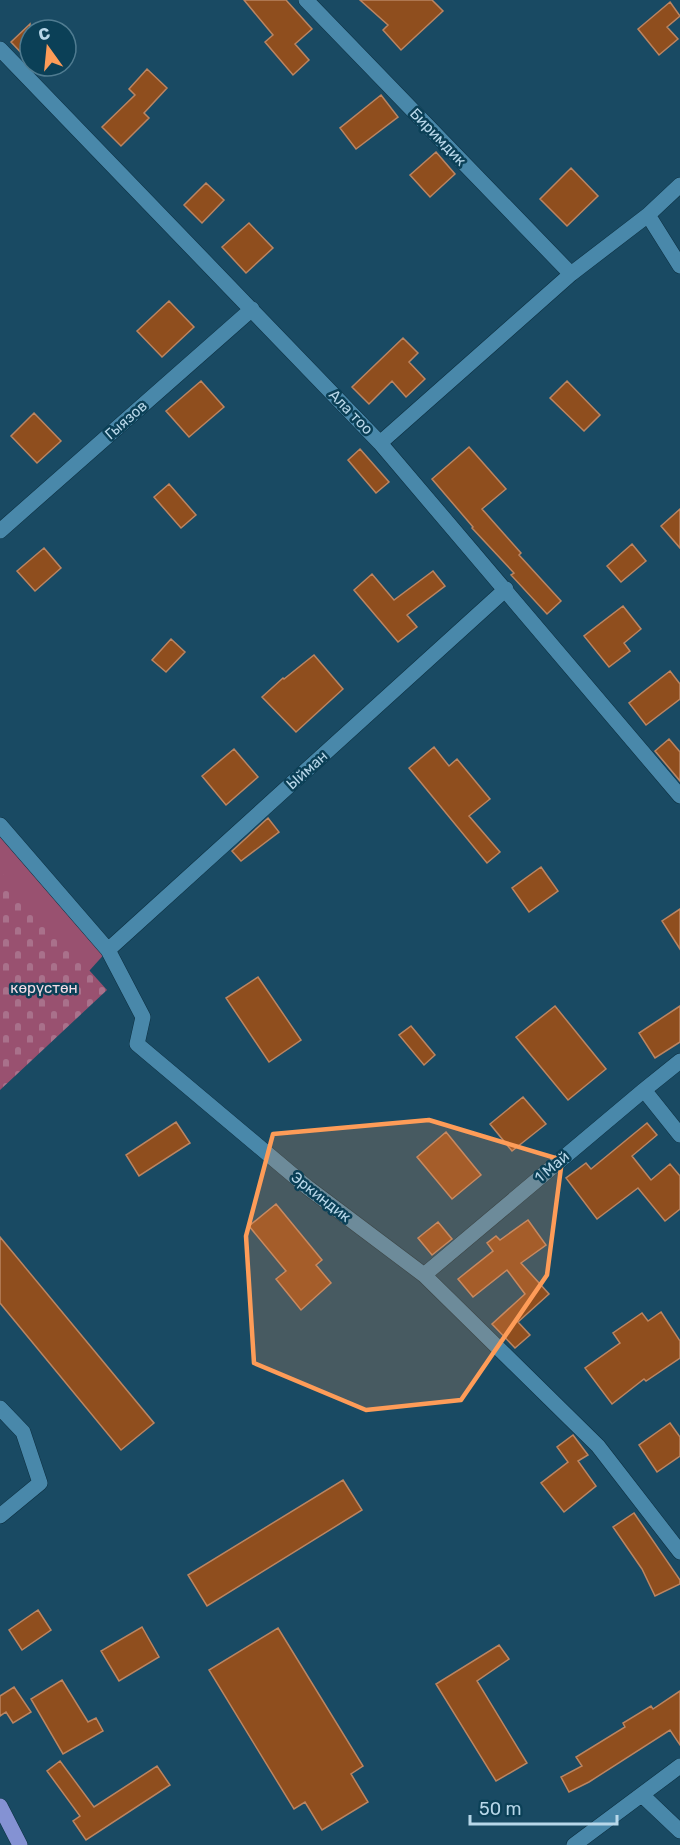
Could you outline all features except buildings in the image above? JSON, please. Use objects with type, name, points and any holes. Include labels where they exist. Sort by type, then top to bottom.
[{"type":"main road","points":[[0,1806],[20,1845]]},
{"type":"street","name":"Биримдик","points":[[306,0],[571,274]]},
{"type":"street","name":"Ала тоо","points":[[0,49],[380,443],[680,796]]},
{"type":"street","points":[[0,73],[12,62]]},
{"type":"street","points":[[380,443],[571,274],[648,214],[680,185]]},
{"type":"street","points":[[648,214],[680,266]]},
{"type":"street","name":"Гыязов","points":[[0,531],[252,309]]},
{"type":"street","name":"Ыйман","points":[[108,950],[506,589]]},
{"type":"street","name":"Эркиндик","points":[[0,825],[108,950],[143,1017],[137,1044],[307,1187],[424,1275],[598,1446],[680,1552]]},
{"type":"street","name":"1 Май","points":[[424,1275],[680,1061]]},
{"type":"street","points":[[644,1090],[680,1135]]},
{"type":"street","points":[[0,1408],[23,1432],[40,1483],[0,1516]]},
{"type":"street","points":[[574,1845],[680,1766]]},
{"type":"street","points":[[642,1795],[680,1831]]},
{"type":"highlighted area","points":[[429,1120],[562,1160],[547,1275],[461,1400],[366,1410],[254,1363],[246,1236],[273,1134]]},
{"type":"green space","name":"көрүстөн","points":[[0,825],[108,950],[0,1070]]},
{"type":"green space","name":"көрүстөн","points":[[0,871],[107,990],[0,1090]]}]
